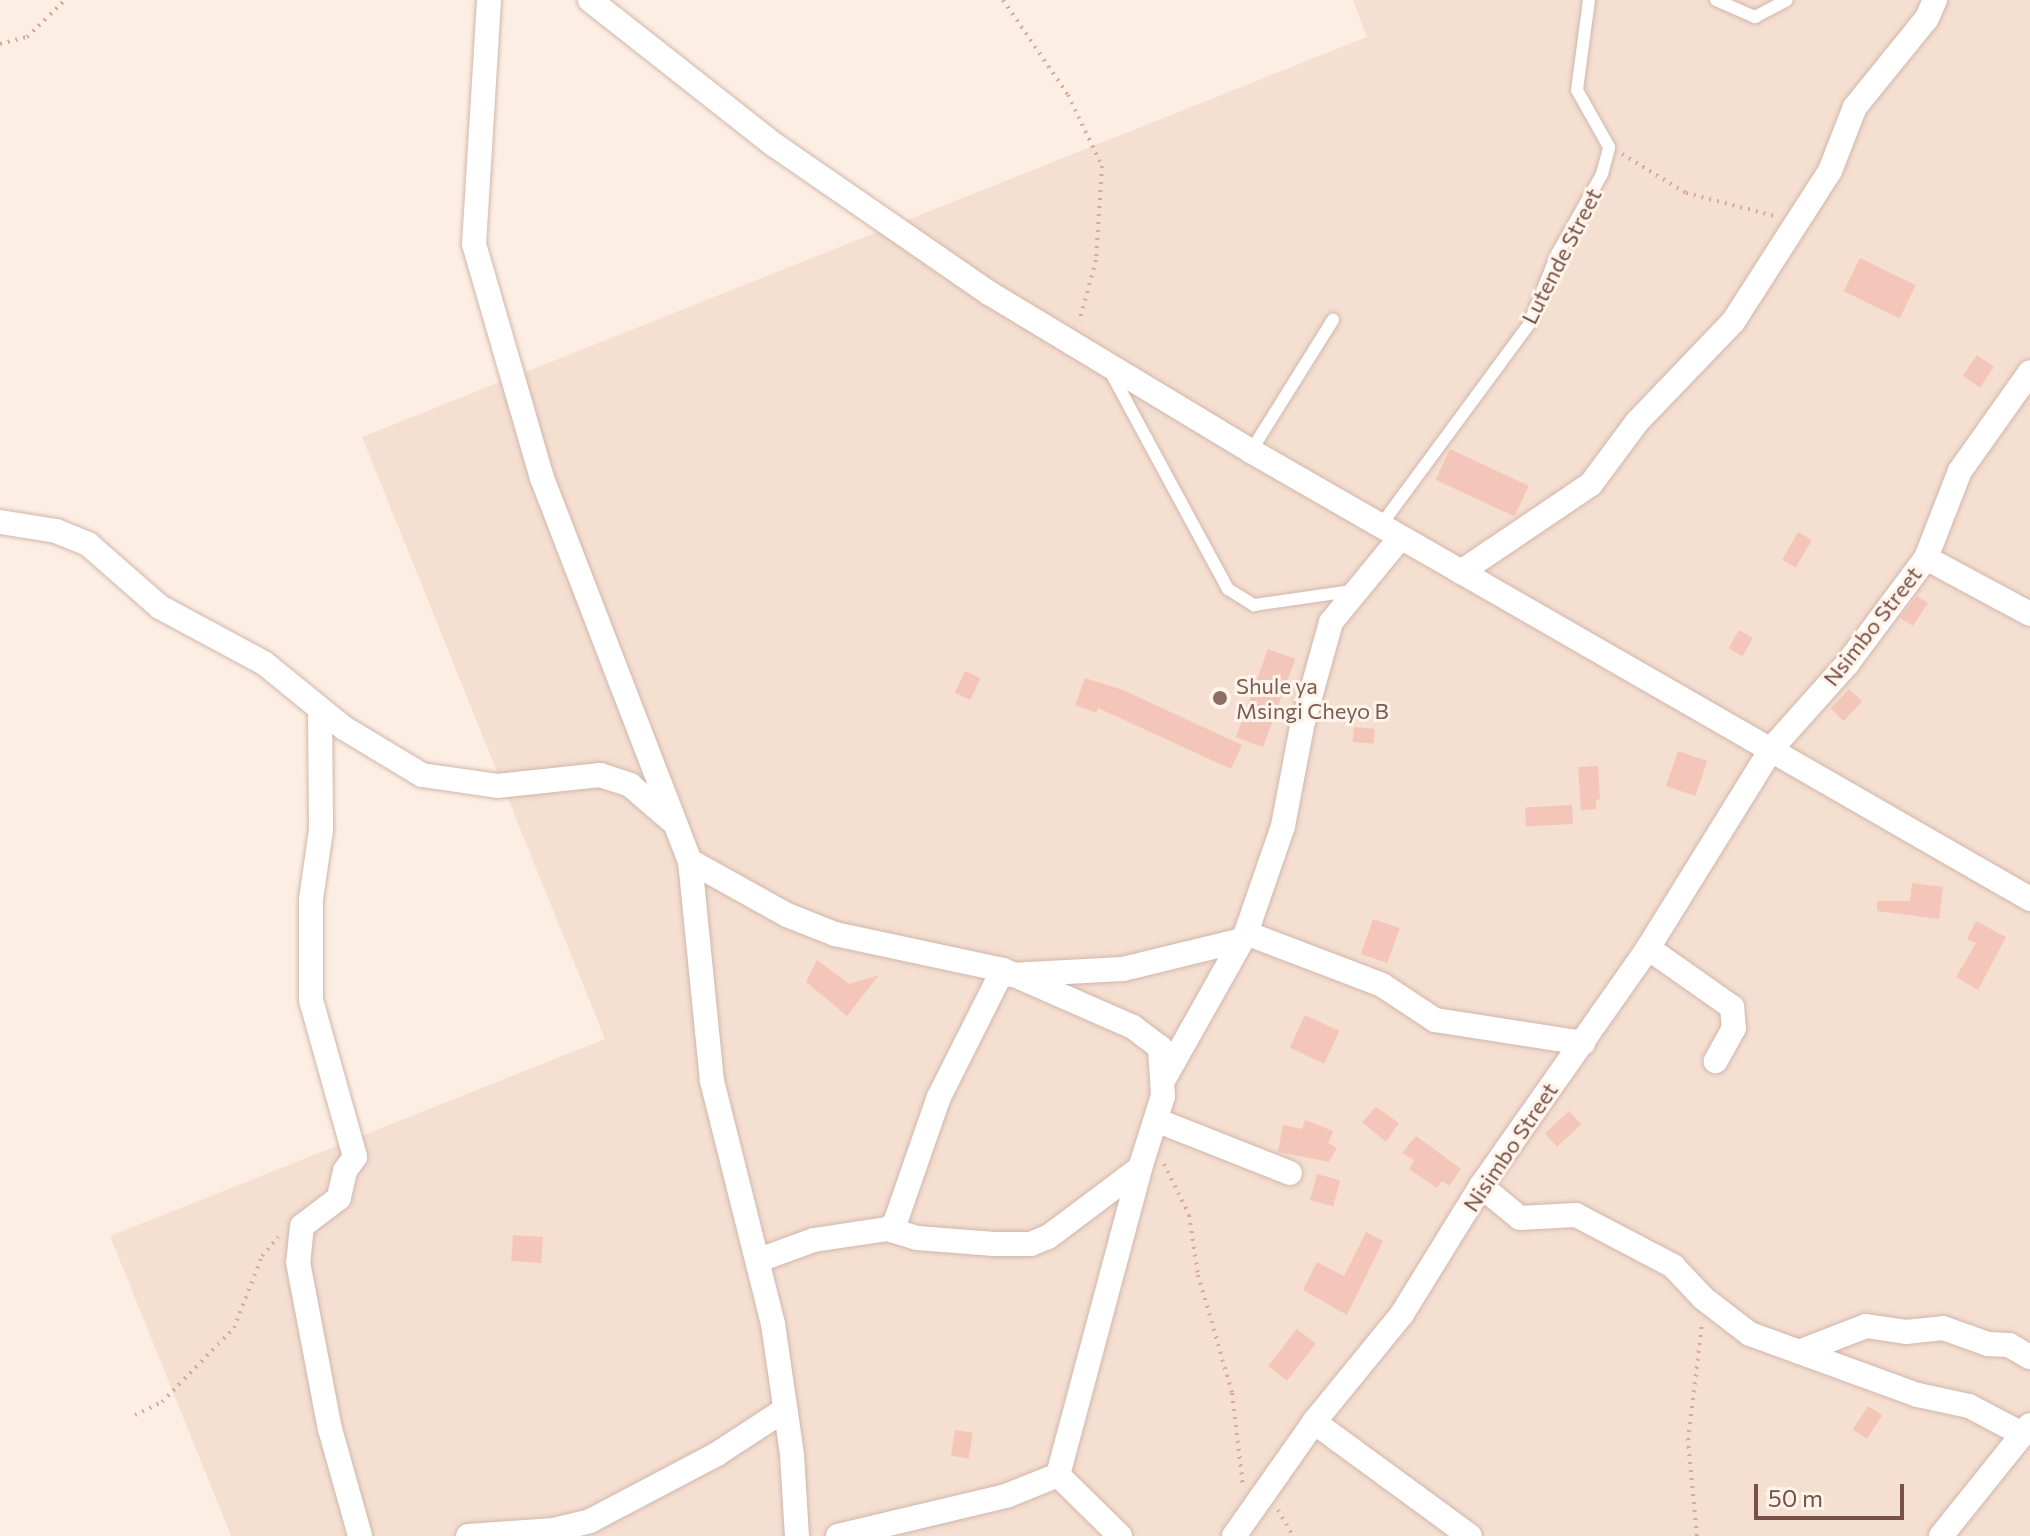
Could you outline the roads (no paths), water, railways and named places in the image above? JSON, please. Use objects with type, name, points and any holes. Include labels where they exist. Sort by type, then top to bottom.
[{"type":"street","points":[[489,0],[474,244],[542,478],[690,861],[712,1081],[759,1260],[803,1534]]},
{"type":"street","points":[[590,0],[880,222],[1075,344],[1251,451],[2030,899]]},
{"type":"street","points":[[1461,572],[1591,484],[1637,422],[1750,300],[1796,221],[1830,171],[1855,107],[1882,66],[1927,18],[1935,0]]},
{"type":"street","name":"Nsimbo Street","points":[[1772,748],[1847,664],[1926,558],[1964,462],[2030,372]]},
{"type":"street","points":[[0,522],[56,531],[88,544],[160,607],[264,663],[320,709],[397,763],[440,781],[497,786],[600,775],[650,797],[676,825]]},
{"type":"street","points":[[1058,1475],[1165,1077],[1244,936],[1283,826],[1319,657],[1331,622],[1391,531]]},
{"type":"street","points":[[1926,558],[2030,614]]},
{"type":"street","points":[[320,709],[321,830],[311,899],[311,1000],[355,1157],[345,1171],[339,1198],[302,1226],[298,1262],[303,1297],[360,1536]]},
{"type":"street","name":"Nisimbo Street","points":[[1240,1526],[1314,1422],[1402,1314],[1481,1186],[1648,948],[1772,748]]},
{"type":"street","points":[[690,861],[787,915],[835,934],[1007,973],[1151,1037],[1160,1047],[1165,1077]]},
{"type":"street","points":[[1007,973],[1123,969],[1244,936],[1382,985],[1435,1020],[1583,1043]]},
{"type":"street","points":[[1648,948],[1732,1007],[1734,1028],[1716,1061]]},
{"type":"street","points":[[888,1229],[939,1097],[1007,973]]},
{"type":"street","points":[[1152,1130],[1290,1173]]},
{"type":"street","points":[[759,1260],[814,1240],[888,1229],[917,1238],[1031,1244],[1059,1230],[1140,1168]]},
{"type":"street","points":[[1481,1186],[1520,1218],[1576,1215],[1673,1266],[1703,1298],[1750,1334],[1918,1395],[1969,1406],[2026,1430],[1941,1536]]},
{"type":"street","points":[[1799,1352],[1866,1326],[1906,1332],[1943,1328],[1988,1344],[2009,1345],[2030,1357]]},
{"type":"street","points":[[468,1536],[554,1530],[590,1521],[717,1454],[783,1411]]},
{"type":"street","points":[[1314,1422],[1470,1536]]},
{"type":"street","points":[[838,1536],[1006,1496],[1058,1475]]},
{"type":"street","points":[[1058,1475],[1120,1536]]},
{"type":"lane","name":"Lutende Street","points":[[1391,531],[1529,324],[1557,254],[1602,174],[1609,147],[1577,90],[1589,0]]},
{"type":"lane","points":[[1716,0],[1747,16],[1760,17],[1787,0]]},
{"type":"lane","points":[[1251,451],[1333,320]]},
{"type":"lane","points":[[1107,363],[1228,589],[1254,605],[1351,591]]},
{"type":"place","name":"Shule ya Msingi Cheyo B","points":[[1220,698]]}]
